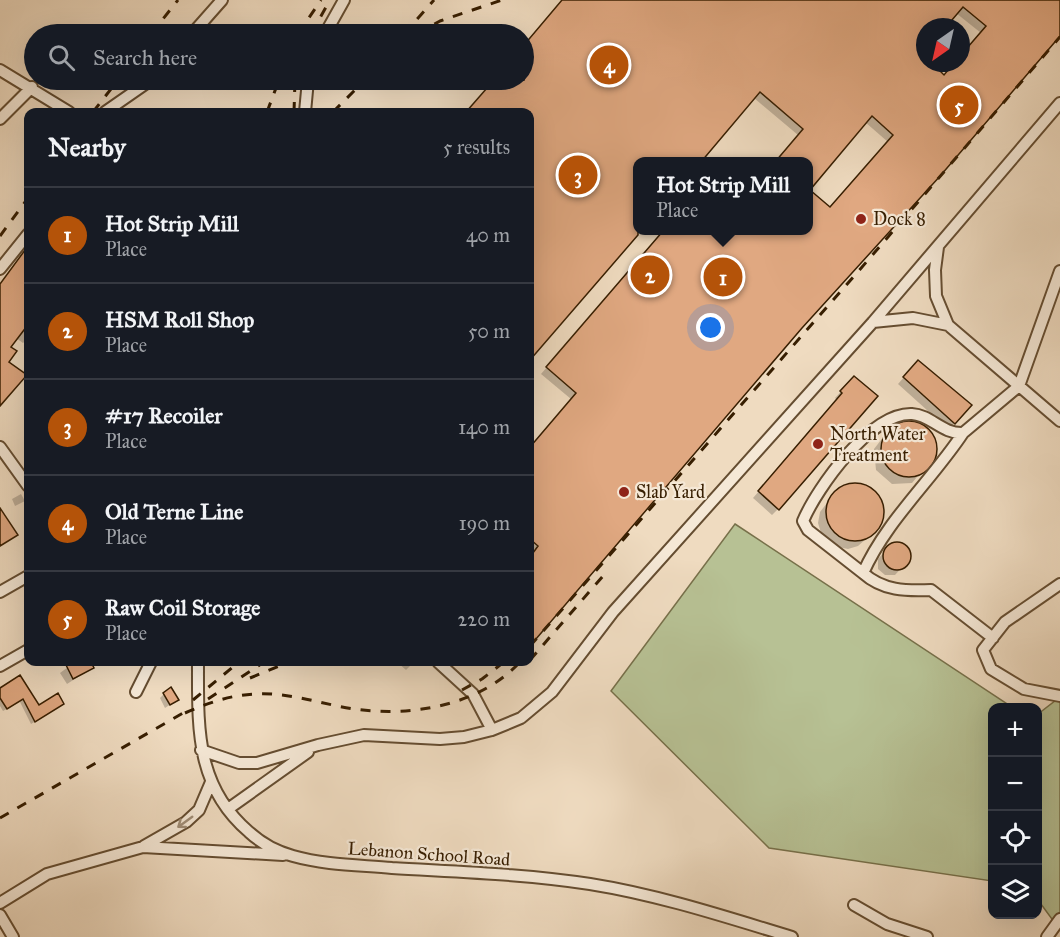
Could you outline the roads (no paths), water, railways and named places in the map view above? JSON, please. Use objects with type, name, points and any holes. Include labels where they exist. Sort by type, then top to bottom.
[{"type":"street","points":[[201,24],[222,0]]},
{"type":"street","points":[[331,24],[344,0]]},
{"type":"street","points":[[0,70],[24,83]]},
{"type":"street","points":[[0,119],[29,90]]},
{"type":"street","points":[[36,90],[63,108]]},
{"type":"street","points":[[111,108],[137,90]]},
{"type":"street","points":[[304,108],[307,90]]},
{"type":"street","points":[[201,750],[239,764],[257,763],[318,745],[364,735],[440,739],[464,737],[492,730],[521,718],[552,692],[613,612],[873,322],[1060,103]]},
{"type":"street","points":[[0,268],[24,239]]},
{"type":"street","points":[[938,246],[935,270],[936,296],[948,325],[1060,421]]},
{"type":"street","points":[[863,573],[874,550],[944,463],[963,433],[1019,386],[1060,272]]},
{"type":"street","points":[[873,322],[912,318],[948,325]]},
{"type":"street","points":[[963,433],[952,433],[912,414],[894,417],[874,426],[817,493],[803,521],[808,530],[883,587],[912,591],[931,590],[993,638]]},
{"type":"street","points":[[0,447],[24,480]]},
{"type":"street","points":[[0,592],[24,578]]},
{"type":"street","points":[[1060,584],[1005,622],[983,650],[991,669],[1024,689],[1060,696]]},
{"type":"street","points":[[0,666],[24,652]]},
{"type":"street","points":[[136,692],[149,666]]},
{"type":"street","name":"Lebanon School Road","points":[[198,666],[201,750],[211,782],[228,809],[249,832],[268,846],[292,856],[333,864],[527,877],[590,884],[653,897],[792,937]]},
{"type":"street","points":[[442,666],[473,694],[492,730]]},
{"type":"street","points":[[228,809],[318,745]]},
{"type":"street","points":[[0,903],[47,874],[143,847],[186,822],[199,810],[211,782]]},
{"type":"street","points":[[143,847],[292,856]]},
{"type":"street","points":[[854,905],[887,924],[927,937]]},
{"type":"street","points":[[0,915],[13,937]]},
{"type":"street","points":[[1047,937],[1060,920]]},
{"type":"railway","points":[[159,24],[178,0]]},
{"type":"railway","points":[[305,24],[321,0]]},
{"type":"railway","points":[[317,24],[330,0]]},
{"type":"railway","points":[[413,24],[434,0]]},
{"type":"railway","points":[[435,24],[502,0]]},
{"type":"railway","points":[[534,641],[1060,37]]},
{"type":"railway","points":[[96,108],[110,90]]},
{"type":"railway","points":[[268,108],[275,90]]},
{"type":"railway","points":[[294,108],[295,90]]},
{"type":"railway","points":[[337,108],[355,90]]},
{"type":"railway","points":[[0,236],[24,203]]},
{"type":"railway","points":[[534,655],[603,576]]},
{"type":"railway","points":[[193,700],[234,666]]},
{"type":"railway","points":[[208,699],[258,666]]},
{"type":"railway","points":[[250,678],[279,666]]},
{"type":"railway","points":[[462,690],[499,666]]},
{"type":"railway","points":[[185,713],[219,700],[255,694],[280,695],[376,711],[421,709],[443,705],[485,689],[515,666]]},
{"type":"railway","points":[[0,818],[190,709]]},
{"type":"place","name":"Old Terne Line","points":[[609,65]]},
{"type":"place","name":"Raw Coil Storage","points":[[959,105]]},
{"type":"place","name":"#17 Recoiler","points":[[578,175]]},
{"type":"place","name":"Dock 8","points":[[861,219]]},
{"type":"place","name":"HSM Roll Shop","points":[[650,275]]},
{"type":"place","name":"Hot Strip Mill","points":[[723,277]]},
{"type":"place","name":"North Water Treatment","points":[[818,444]]},
{"type":"place","name":"Slab Yard","points":[[624,492]]}]
